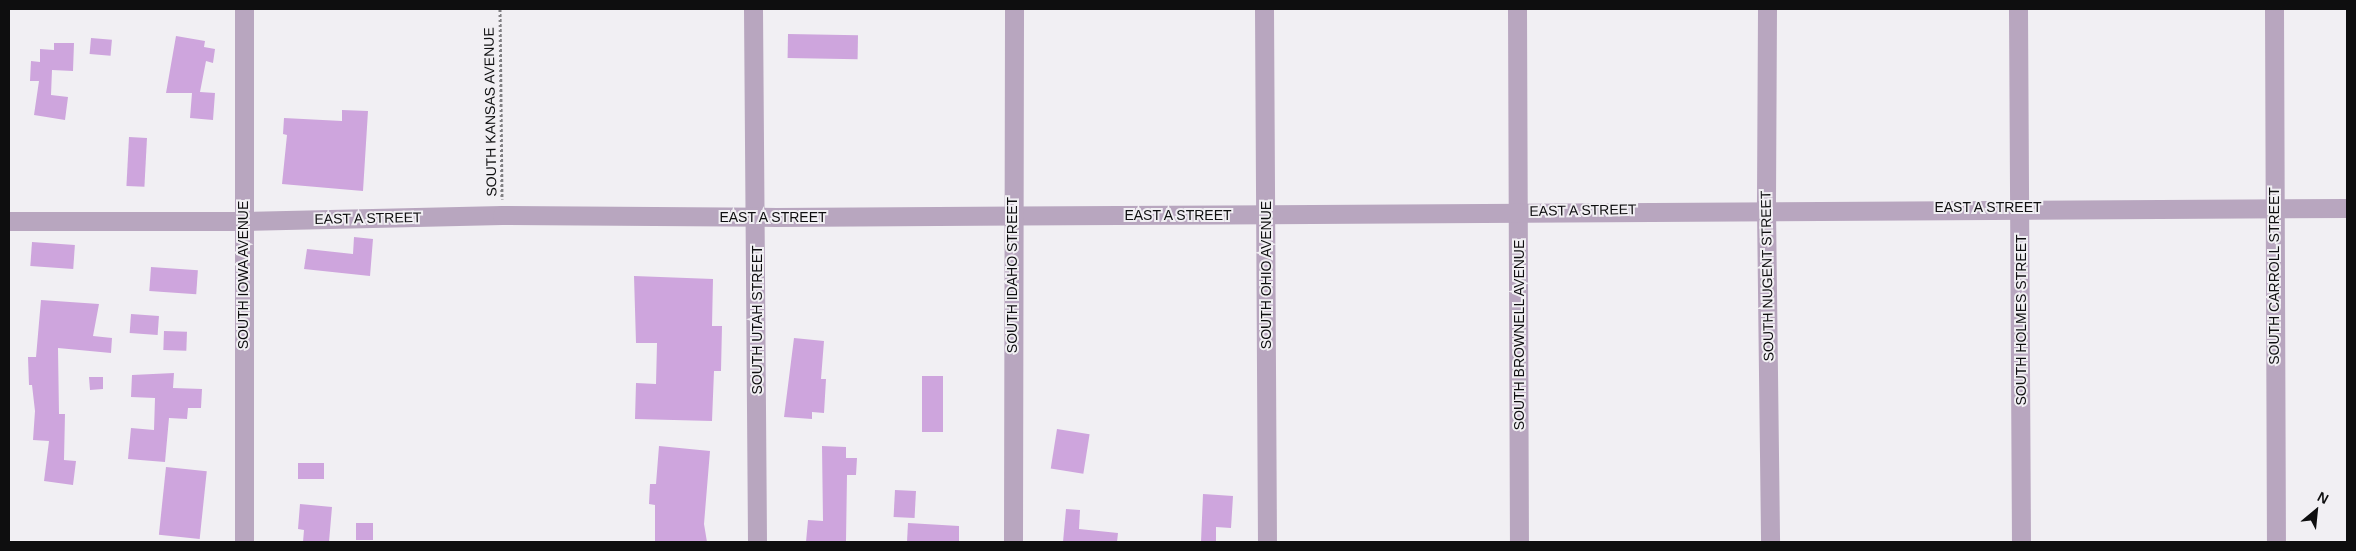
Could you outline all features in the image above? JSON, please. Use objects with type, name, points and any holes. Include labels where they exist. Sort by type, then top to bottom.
[{"type":"street","name":"SOUTH IOWA AVENUE","points":[[244,9],[242,221],[244,542]]},
{"type":"street","name":"SOUTH UTAH STREET","points":[[753,9],[757,542]]},
{"type":"street","name":"SOUTH IDAHO STREET","points":[[1013,542],[1012,216],[1014,9]]},
{"type":"street","name":"SOUTH OHIO AVENUE","points":[[1264,9],[1267,542]]},
{"type":"street","name":"SOUTH BROWNELL AVENUE","points":[[1517,9],[1519,542]]},
{"type":"street","name":"SOUTH NUGENT STREET","points":[[1768,9],[1766,209],[1770,542]]},
{"type":"street","name":"SOUTH HOLMES STREET","points":[[2018,9],[2021,207],[2021,542]]},
{"type":"street","name":"SOUTH CARROLL STREET","points":[[2274,9],[2276,542]]},
{"type":"street","name":"EAST A STREET","points":[[9,221],[242,221],[502,215],[756,217],[1266,215],[2021,207],[2274,206],[2347,208]]},
{"type":"path","name":"SOUTH KANSAS AVENUE","points":[[500,9],[502,215]]},
{"type":"building","points":[[788,34],[858,35],[858,59],[788,58]]},
{"type":"building","points":[[176,36],[205,41],[204,47],[215,49],[213,63],[206,61],[200,92],[215,93],[213,120],[190,118],[192,93],[166,93]]},
{"type":"building","points":[[91,38],[112,40],[111,56],[90,54]]},
{"type":"building","points":[[54,43],[74,43],[73,71],[52,70],[51,95],[68,97],[65,120],[34,115],[39,81],[30,81],[31,61],[40,62],[40,49],[54,50]]},
{"type":"building","points":[[342,110],[368,111],[363,191],[282,184],[287,135],[283,134],[284,118],[342,121]]},
{"type":"building","points":[[129,137],[147,138],[144,187],[126,186]]},
{"type":"building","points":[[354,237],[373,239],[370,276],[304,269],[307,249],[353,254]]},
{"type":"building","points":[[32,242],[75,245],[73,269],[30,266]]},
{"type":"building","points":[[151,267],[198,270],[196,294],[149,291]]},
{"type":"building","points":[[634,276],[713,279],[712,326],[722,326],[721,371],[714,371],[712,421],[635,419],[636,383],[656,384],[657,343],[636,343]]},
{"type":"building","points":[[41,300],[99,304],[93,336],[112,338],[111,353],[58,348],[59,414],[65,414],[64,460],[76,461],[73,485],[44,481],[49,441],[33,440],[35,411],[32,385],[29,385],[28,357],[36,357]]},
{"type":"building","points":[[131,314],[159,316],[158,335],[130,333]]},
{"type":"building","points":[[164,331],[187,332],[186,351],[163,350]]},
{"type":"building","points":[[794,338],[824,341],[821,379],[826,379],[824,413],[812,412],[812,419],[784,417]]},
{"type":"building","points":[[174,373],[173,388],[202,389],[201,408],[188,408],[187,419],[169,418],[165,462],[128,459],[131,428],[154,430],[155,398],[131,397],[132,375]]},
{"type":"building","points":[[922,376],[943,376],[943,432],[922,432]]},
{"type":"building","points":[[89,377],[103,377],[103,389],[90,390]]},
{"type":"building","points":[[1057,429],[1090,434],[1083,474],[1051,469]]},
{"type":"building","points":[[659,446],[710,451],[704,524],[707,542],[655,542],[655,505],[649,504],[650,484],[656,484]]},
{"type":"building","points":[[822,446],[846,447],[846,458],[857,458],[856,475],[847,475],[846,542],[806,542],[808,520],[823,521]]},
{"type":"building","points":[[298,463],[324,463],[324,479],[298,479]]},
{"type":"building","points":[[166,467],[207,471],[200,539],[159,535]]},
{"type":"building","points":[[895,490],[916,491],[915,518],[894,517]]},
{"type":"building","points":[[1203,494],[1233,496],[1231,528],[1216,527],[1216,542],[1201,542]]},
{"type":"building","points":[[300,504],[332,507],[329,542],[303,542],[304,530],[298,529]]},
{"type":"building","points":[[1066,509],[1080,510],[1079,529],[1118,533],[1117,542],[1063,542]]},
{"type":"building","points":[[356,523],[373,523],[373,540],[356,540]]},
{"type":"building","points":[[908,523],[959,526],[959,542],[907,542]]}]
